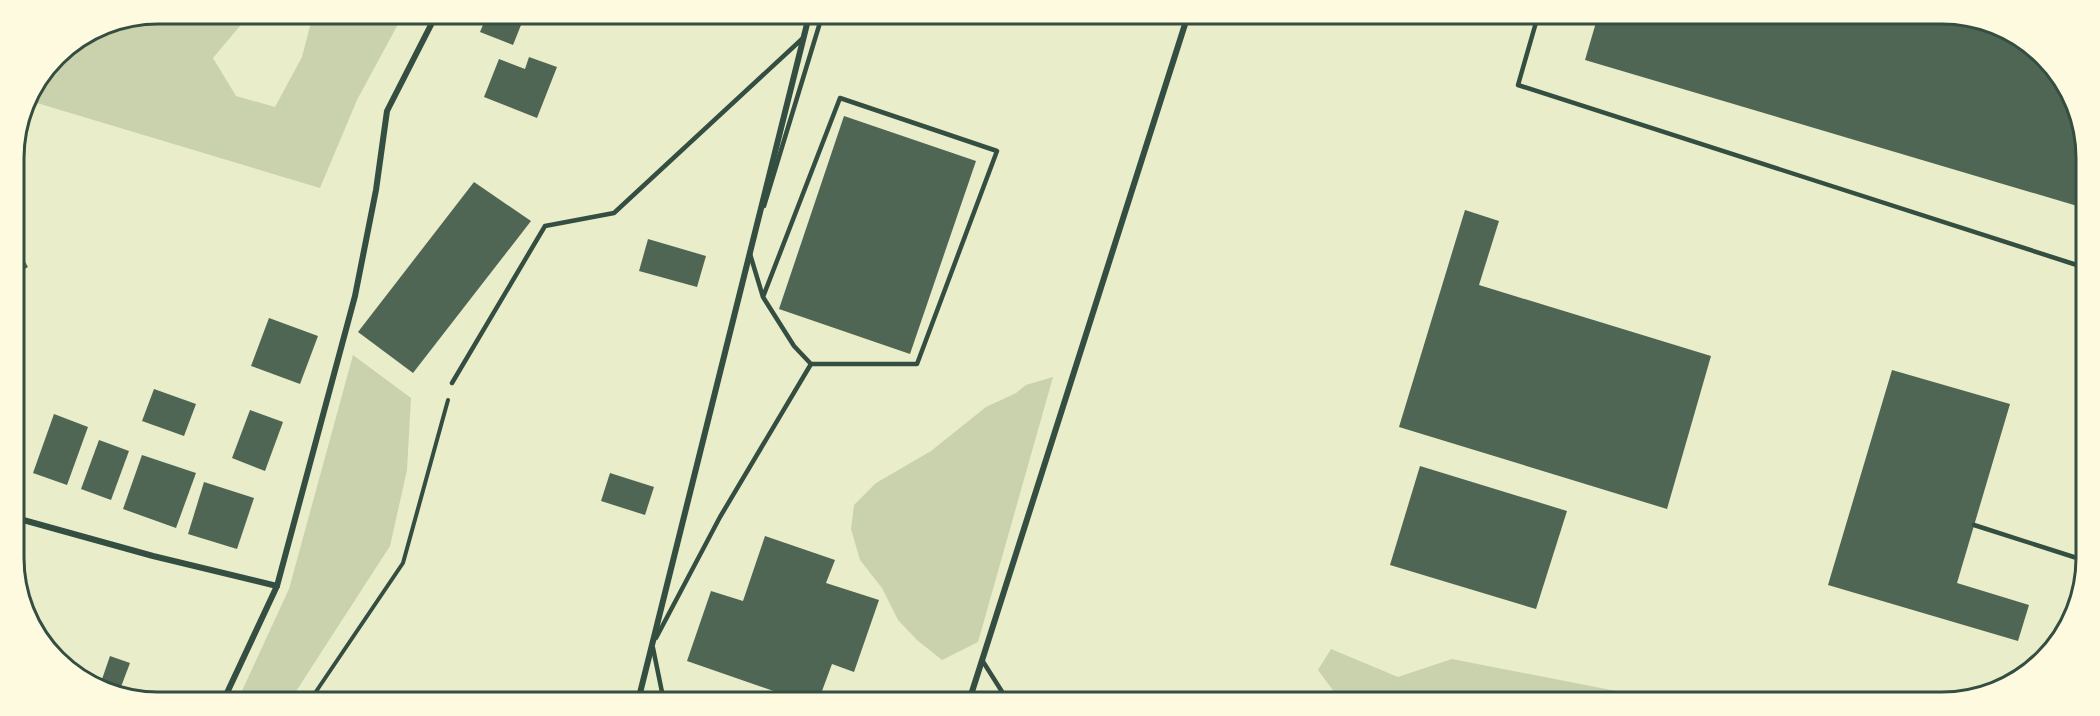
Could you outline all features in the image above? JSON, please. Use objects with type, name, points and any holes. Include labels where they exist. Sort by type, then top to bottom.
[{"type":"street","points":[[227,692],[277,586],[355,296],[376,190],[387,111],[431,24]]},
{"type":"street","points":[[640,692],[807,24]]},
{"type":"street","points":[[972,692],[1185,24]]},
{"type":"street","points":[[24,520],[153,556],[277,586]]},
{"type":"lane","points":[[763,297],[840,98],[997,150],[916,364],[811,364],[794,346],[763,297],[750,254],[820,24]]},
{"type":"lane","points":[[1536,24],[1518,85],[2076,264]]},
{"type":"lane","points":[[452,383],[545,226],[614,213],[804,37]]},
{"type":"lane","points":[[662,692],[652,646],[720,517],[811,364]]},
{"type":"lane","points":[[1974,525],[2076,558]]},
{"type":"lane","points":[[982,660],[1002,692]]},
{"type":"path","points":[[316,692],[403,563],[452,383]]},
{"type":"green space","points":[[149,24],[242,24],[213,58],[236,96],[275,107],[302,57],[310,24],[398,24],[357,100],[320,188],[36,103],[47,83],[63,63],[91,42],[115,31]]},
{"type":"green space","points":[[353,355],[411,398],[407,470],[390,546],[296,692],[241,692],[289,589]]},
{"type":"green space","points":[[1053,377],[978,642],[942,660],[917,640],[898,620],[882,588],[860,560],[851,529],[854,505],[876,483],[931,451],[986,407],[1016,393],[1026,385]]},
{"type":"green space","points":[[1331,649],[1398,677],[1452,659],[1621,692],[1334,692],[1318,670]]},
{"type":"building","points":[[483,24],[521,24],[513,45],[480,32]]},
{"type":"building","points":[[1596,24],[1942,24],[1960,25],[1994,34],[2024,52],[2037,63],[2062,99],[2069,115],[2075,140],[2076,206],[1585,60]]},
{"type":"building","points":[[529,57],[557,67],[537,118],[484,97],[499,59],[525,69]]},
{"type":"building","points":[[844,116],[976,161],[910,354],[779,309]]},
{"type":"building","points":[[474,182],[531,221],[413,373],[358,332]]},
{"type":"building","points":[[1465,210],[1499,221],[1479,285],[1711,356],[1667,509],[1399,427]]},
{"type":"building","points":[[648,239],[706,256],[697,287],[639,271]]},
{"type":"building","points":[[269,318],[318,336],[300,384],[251,366]]},
{"type":"building","points":[[1892,370],[2010,404],[1957,583],[2029,605],[2018,641],[1828,585]]},
{"type":"building","points":[[154,389],[196,404],[184,436],[142,421]]},
{"type":"building","points":[[250,410],[283,422],[265,471],[232,458]]},
{"type":"building","points":[[54,414],[88,427],[67,485],[33,473]]},
{"type":"building","points":[[99,440],[129,451],[111,500],[81,489]]},
{"type":"building","points":[[142,455],[196,473],[176,528],[123,509]]},
{"type":"building","points":[[1420,466],[1567,511],[1536,609],[1390,565]]},
{"type":"building","points":[[610,473],[654,487],[645,515],[601,501]]},
{"type":"building","points":[[204,482],[254,498],[237,549],[188,534]]},
{"type":"building","points":[[765,536],[835,560],[826,583],[879,600],[854,672],[832,664],[822,691],[825,692],[777,692],[687,661],[711,591],[743,601]]},
{"type":"building","points":[[110,656],[130,663],[121,686],[102,680]]}]
